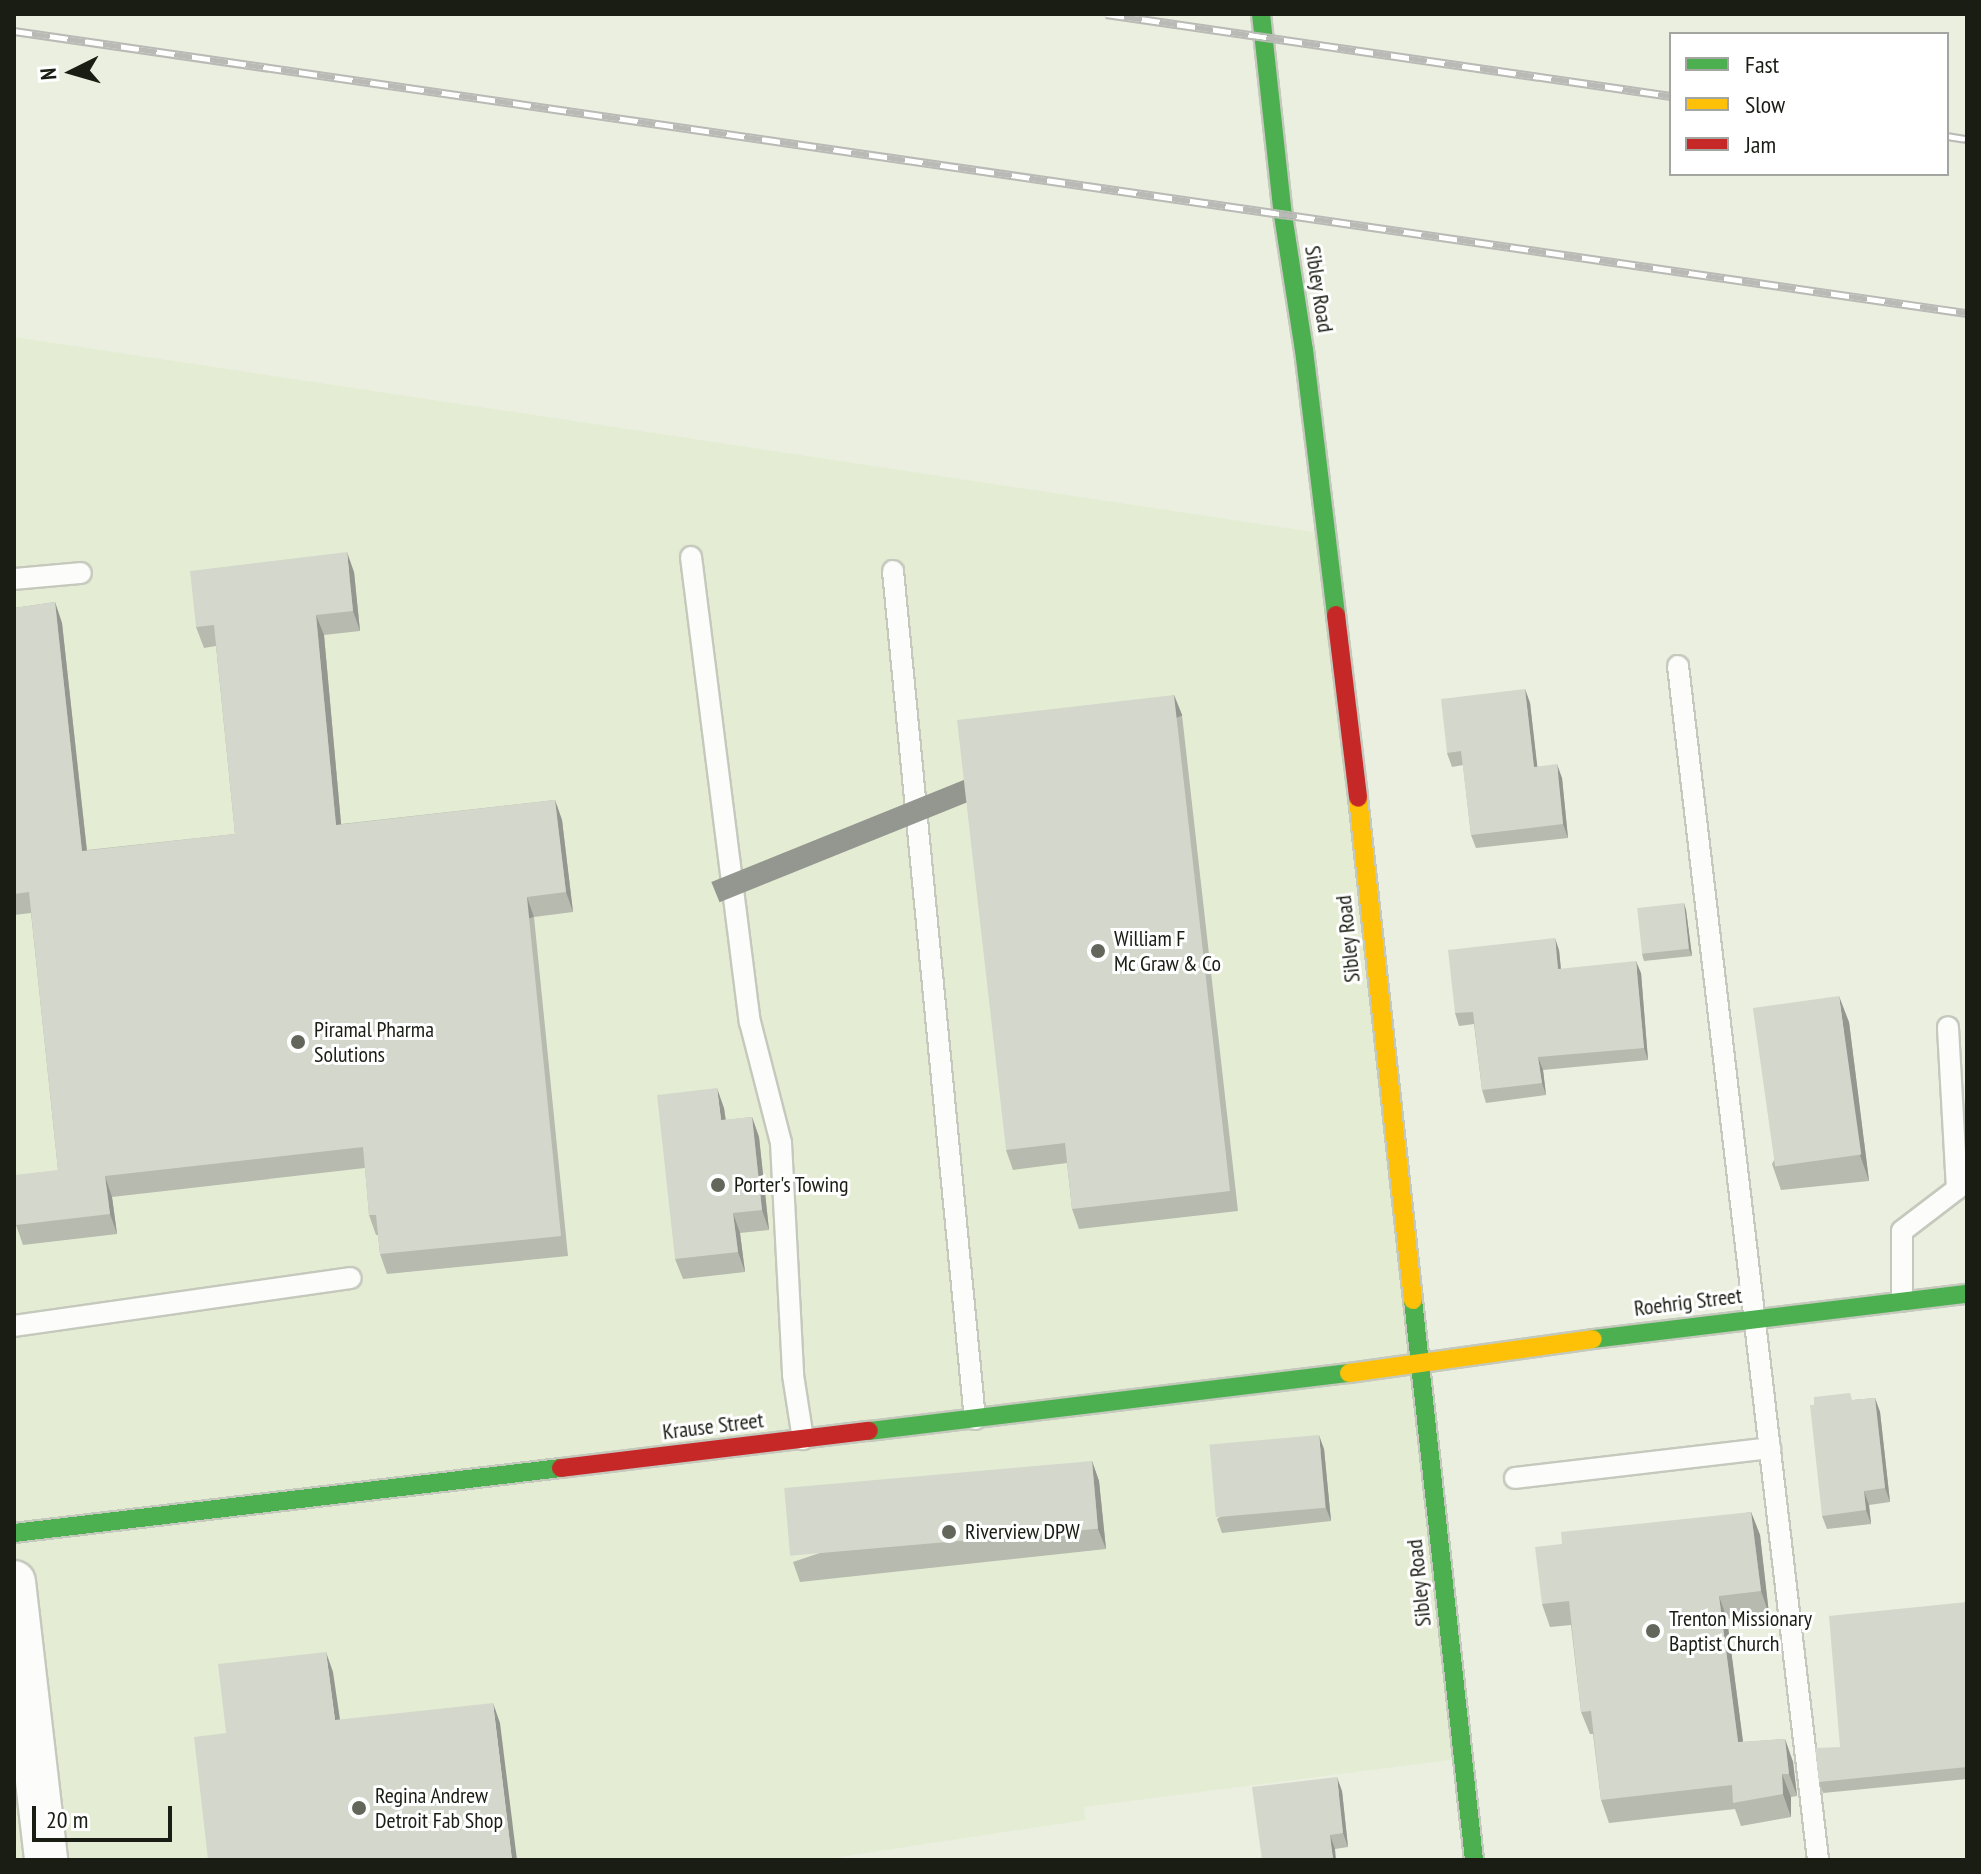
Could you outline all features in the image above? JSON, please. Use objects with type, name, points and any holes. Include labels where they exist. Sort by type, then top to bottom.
[{"type":"street","name":"Sibley Road","points":[[1261,14],[1283,215],[1304,350],[1347,702],[1417,1366],[1474,1860]]},
{"type":"street","name":"Roehrig Street","points":[[1417,1366],[1476,1353],[1755,1317],[1967,1294]]},
{"type":"street","name":"Krause Street","points":[[14,1533],[1417,1366]]},
{"type":"street","points":[[14,1582],[46,1860]]},
{"type":"lane","points":[[691,557],[750,1022],[781,1143],[793,1375],[803,1439]]},
{"type":"lane","points":[[893,571],[975,1419]]},
{"type":"lane","points":[[14,579],[81,573]]},
{"type":"lane","points":[[1678,666],[1818,1860]]},
{"type":"lane","points":[[1902,1301],[1902,1231],[1957,1189],[1948,1027]]},
{"type":"lane","points":[[14,1326],[351,1278]]},
{"type":"lane","points":[[1515,1478],[1770,1448]]},
{"type":"shaded area","points":[[14,337],[1327,534],[1473,1757],[1084,1807],[1085,1820],[820,1860],[14,1860]]},
{"type":"building","name":"Piramal Pharma Solutions","points":[[347,552],[353,611],[316,615],[336,825],[555,800],[566,892],[527,897],[561,1236],[380,1254],[376,1215],[369,1215],[363,1147],[105,1176],[110,1214],[16,1225],[14,1175],[58,1170],[29,892],[14,894],[14,608],[55,602],[82,851],[235,834],[214,625],[196,627],[190,571]]},
{"type":"building","points":[[1525,689],[1534,767],[1557,764],[1563,824],[1471,835],[1461,751],[1447,753],[1441,699]]},
{"type":"building","name":"William F Mc Graw & Co","points":[[1174,695],[1230,1191],[1072,1209],[1065,1143],[1006,1150],[957,720]]},
{"type":"building","points":[[1684,903],[1689,949],[1642,954],[1637,908]]},
{"type":"building","points":[[1555,938],[1558,969],[1636,961],[1644,1048],[1538,1057],[1542,1083],[1482,1090],[1473,1012],[1455,1013],[1448,950]]},
{"type":"building","points":[[1839,996],[1861,1154],[1775,1167],[1753,1008]]},
{"type":"building","name":"Porter's Towing","points":[[717,1088],[721,1120],[752,1117],[762,1210],[733,1213],[738,1252],[675,1259],[657,1095]]},
{"type":"building","points":[[1850,1393],[1852,1400],[1875,1398],[1885,1488],[1864,1491],[1866,1510],[1822,1516],[1810,1405],[1814,1405],[1814,1397]]},
{"type":"building","points":[[1319,1435],[1325,1508],[1216,1517],[1209,1445]]},
{"type":"building","name":"Riverview DPW","points":[[1092,1461],[1098,1529],[790,1556],[784,1488]]},
{"type":"building","name":"Trenton Missionary Baptist Church","points":[[1751,1512],[1761,1591],[1719,1596],[1738,1742],[1785,1739],[1789,1774],[1782,1774],[1783,1794],[1733,1803],[1732,1785],[1601,1800],[1591,1711],[1581,1712],[1569,1601],[1542,1604],[1535,1547],[1562,1544],[1561,1532]]},
{"type":"building","points":[[1967,1602],[1967,1767],[1819,1782],[1815,1748],[1840,1747],[1829,1616]]},
{"type":"building","name":"Regina Andrew Detroit Fab Shop","points":[[326,1652],[335,1720],[493,1703],[512,1860],[208,1860],[194,1737],[226,1733],[218,1664]]},
{"type":"building","points":[[1337,1777],[1343,1833],[1330,1835],[1333,1860],[1262,1860],[1252,1787]]},
{"type":"railway","points":[[1106,14],[1669,96]]},
{"type":"railway","points":[[14,31],[1967,313]]},
{"type":"railway","points":[[1949,136],[1967,139]]},
{"type":"traffic: fast","points":[[1261,14],[1283,215],[1304,350],[1336,615]]},
{"type":"traffic: fast","points":[[1593,1339],[1967,1294]]},
{"type":"traffic: fast","points":[[1413,1300],[1474,1860]]},
{"type":"traffic: fast","points":[[869,1431],[1349,1373]]},
{"type":"traffic: fast","points":[[14,1533],[561,1468]]},
{"type":"traffic: slow","points":[[1358,798],[1413,1300]]},
{"type":"traffic: slow","points":[[1349,1373],[1593,1339]]},
{"type":"traffic: jam","points":[[1336,615],[1358,798]]},
{"type":"traffic: jam","points":[[561,1468],[869,1431]]},
{"type":"place","name":"William F Mc Graw & Co","points":[[1098,951]]},
{"type":"place","name":"Piramal Pharma Solutions","points":[[298,1042]]},
{"type":"place","name":"Porter's Towing","points":[[718,1185]]},
{"type":"place","name":"Riverview DPW","points":[[949,1532]]},
{"type":"place","name":"Trenton Missionary Baptist Church","points":[[1653,1631]]},
{"type":"place","name":"Regina Andrew Detroit Fab Shop","points":[[359,1808]]}]
